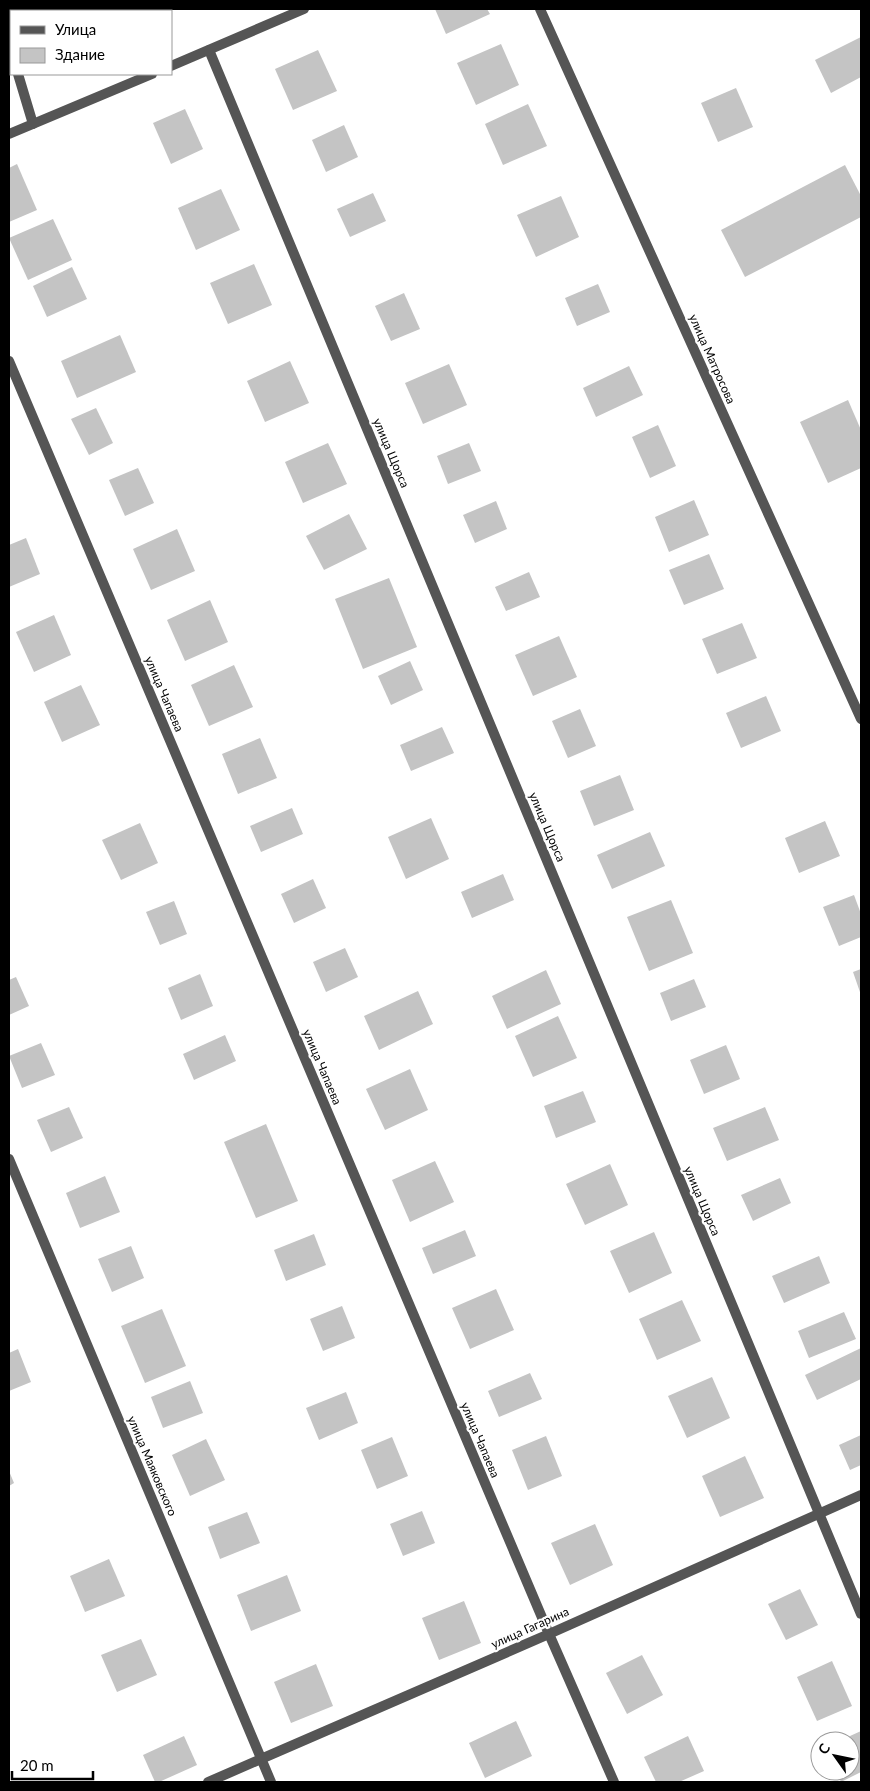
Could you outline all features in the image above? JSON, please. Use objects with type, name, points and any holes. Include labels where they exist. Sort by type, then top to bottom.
[{"type":"street","points":[[172,66],[304,9]]},
{"type":"street","name":"улица Матросова","points":[[540,9],[861,719]]},
{"type":"street","name":"улица Щорса","points":[[209,50],[861,1614]]},
{"type":"street","points":[[18,75],[33,124]]},
{"type":"street","points":[[9,134],[150,75]]},
{"type":"street","name":"улица Чапаева","points":[[9,361],[549,1634],[614,1782]]},
{"type":"street","name":"улица Маяковского","points":[[9,1159],[271,1782]]},
{"type":"street","name":"улица Гагарина","points":[[208,1782],[549,1634],[861,1495]]},
{"type":"building","points":[[21,9],[62,10],[22,10]]},
{"type":"building","points":[[107,9],[150,9],[147,10]]},
{"type":"building","points":[[435,9],[487,9],[490,14],[446,34]]},
{"type":"building","points":[[861,37],[861,77],[831,93],[815,60]]},
{"type":"building","points":[[501,44],[519,85],[476,105],[457,63]]},
{"type":"building","points":[[318,50],[337,91],[293,110],[275,69]]},
{"type":"building","points":[[736,88],[753,127],[718,142],[701,103]]},
{"type":"building","points":[[528,104],[547,146],[503,165],[485,124]]},
{"type":"building","points":[[185,109],[203,149],[171,164],[153,123]]},
{"type":"building","points":[[344,125],[358,157],[326,172],[312,140]]},
{"type":"building","points":[[17,164],[37,210],[9,222],[9,168]]},
{"type":"building","points":[[845,165],[861,196],[861,217],[745,277],[721,230]]},
{"type":"building","points":[[221,189],[240,230],[196,250],[178,208]]},
{"type":"building","points":[[373,193],[386,221],[350,237],[337,209]]},
{"type":"building","points":[[561,196],[579,237],[536,257],[517,215]]},
{"type":"building","points":[[53,219],[72,260],[28,280],[9,238]]},
{"type":"building","points":[[254,264],[272,305],[228,324],[210,283]]},
{"type":"building","points":[[72,267],[87,299],[47,317],[33,286]]},
{"type":"building","points":[[598,284],[610,312],[577,326],[565,298]]},
{"type":"building","points":[[404,293],[420,329],[391,341],[375,306]]},
{"type":"building","points":[[120,335],[136,372],[77,398],[61,361]]},
{"type":"building","points":[[290,361],[309,403],[265,422],[247,381]]},
{"type":"building","points":[[449,364],[467,405],[423,424],[405,383]]},
{"type":"building","points":[[629,366],[643,395],[596,417],[583,388]]},
{"type":"building","points":[[848,400],[861,430],[861,468],[828,483],[800,422]]},
{"type":"building","points":[[96,408],[113,443],[89,455],[71,419]]},
{"type":"building","points":[[658,425],[676,466],[650,478],[632,437]]},
{"type":"building","points":[[328,443],[347,484],[303,503],[285,462]]},
{"type":"building","points":[[469,443],[481,471],[448,484],[437,456]]},
{"type":"building","points":[[138,468],[154,503],[125,516],[109,480]]},
{"type":"building","points":[[694,500],[709,535],[669,552],[655,517]]},
{"type":"building","points":[[496,501],[507,529],[475,543],[463,515]]},
{"type":"building","points":[[349,514],[367,549],[324,570],[306,536]]},
{"type":"building","points":[[177,529],[195,571],[151,590],[133,549]]},
{"type":"building","points":[[26,538],[40,574],[9,587],[9,545]]},
{"type":"building","points":[[709,554],[724,589],[684,605],[669,570]]},
{"type":"building","points":[[529,572],[540,597],[506,611],[495,587]]},
{"type":"building","points":[[389,578],[417,647],[363,669],[335,599]]},
{"type":"building","points":[[210,600],[228,642],[185,661],[167,620]]},
{"type":"building","points":[[54,615],[71,655],[34,672],[16,632]]},
{"type":"building","points":[[742,623],[757,658],[717,674],[702,639]]},
{"type":"building","points":[[559,636],[577,677],[533,696],[515,655]]},
{"type":"building","points":[[410,661],[423,690],[391,705],[378,676]]},
{"type":"building","points":[[234,665],[253,707],[209,726],[191,685]]},
{"type":"building","points":[[81,685],[100,725],[62,742],[44,702]]},
{"type":"building","points":[[766,696],[781,731],[741,748],[726,713]]},
{"type":"building","points":[[580,709],[596,746],[568,758],[552,721]]},
{"type":"building","points":[[442,727],[454,753],[411,771],[400,745]]},
{"type":"building","points":[[260,738],[277,778],[238,794],[222,754]]},
{"type":"building","points":[[620,775],[634,810],[594,826],[580,791]]},
{"type":"building","points":[[292,808],[303,834],[261,852],[250,826]]},
{"type":"building","points":[[431,818],[449,859],[406,879],[388,837]]},
{"type":"building","points":[[825,821],[840,856],[799,873],[785,838]]},
{"type":"building","points":[[140,823],[158,863],[121,880],[102,840]]},
{"type":"building","points":[[650,832],[665,866],[612,889],[597,855]]},
{"type":"building","points":[[503,874],[514,900],[472,918],[461,892]]},
{"type":"building","points":[[313,879],[326,908],[294,923],[281,894]]},
{"type":"building","points":[[854,895],[861,914],[861,937],[839,946],[823,907]]},
{"type":"building","points":[[671,900],[693,953],[649,971],[627,917]]},
{"type":"building","points":[[174,901],[187,934],[160,945],[146,912]]},
{"type":"building","points":[[345,948],[358,977],[326,992],[313,962]]},
{"type":"building","points":[[861,969],[861,995],[853,972]]},
{"type":"building","points":[[546,970],[561,1004],[507,1029],[492,996]]},
{"type":"building","points":[[200,974],[213,1006],[181,1020],[168,988]]},
{"type":"building","points":[[16,977],[29,1006],[9,1015],[9,980]]},
{"type":"building","points":[[694,979],[706,1007],[671,1021],[660,993]]},
{"type":"building","points":[[418,991],[433,1024],[379,1050],[364,1016]]},
{"type":"building","points":[[558,1016],[577,1058],[533,1077],[515,1036]]},
{"type":"building","points":[[225,1035],[236,1061],[194,1080],[183,1054]]},
{"type":"building","points":[[41,1043],[55,1075],[22,1088],[9,1056]]},
{"type":"building","points":[[726,1045],[740,1079],[704,1094],[690,1060]]},
{"type":"building","points":[[410,1069],[428,1110],[385,1130],[366,1089]]},
{"type":"building","points":[[583,1091],[596,1122],[556,1138],[544,1106]]},
{"type":"building","points":[[69,1107],[83,1138],[51,1152],[37,1120]]},
{"type":"building","points":[[765,1107],[779,1140],[727,1161],[713,1128]]},
{"type":"building","points":[[266,1124],[298,1201],[256,1218],[224,1142]]},
{"type":"building","points":[[435,1161],[454,1202],[410,1222],[392,1180]]},
{"type":"building","points":[[610,1164],[628,1205],[585,1225],[566,1184]]},
{"type":"building","points":[[105,1176],[120,1212],[80,1228],[66,1193]]},
{"type":"building","points":[[780,1178],[791,1203],[753,1221],[741,1195]]},
{"type":"building","points":[[465,1230],[476,1256],[433,1274],[422,1248]]},
{"type":"building","points":[[654,1232],[672,1273],[629,1293],[610,1251]]},
{"type":"building","points":[[314,1234],[326,1265],[286,1281],[274,1250]]},
{"type":"building","points":[[131,1246],[144,1278],[112,1292],[98,1259]]},
{"type":"building","points":[[819,1256],[830,1283],[784,1303],[772,1276]]},
{"type":"building","points":[[496,1289],[514,1330],[470,1349],[452,1308]]},
{"type":"building","points":[[682,1300],[701,1341],[657,1360],[639,1319]]},
{"type":"building","points":[[342,1306],[355,1338],[323,1351],[310,1319]]},
{"type":"building","points":[[162,1309],[186,1366],[145,1383],[121,1326]]},
{"type":"building","points":[[844,1312],[856,1339],[809,1358],[798,1331]]},
{"type":"building","points":[[861,1348],[861,1379],[817,1400],[805,1375]]},
{"type":"building","points":[[18,1349],[31,1382],[9,1391],[9,1353]]},
{"type":"building","points":[[530,1373],[542,1399],[499,1417],[488,1391]]},
{"type":"building","points":[[712,1377],[730,1418],[687,1438],[668,1396]]},
{"type":"building","points":[[190,1381],[203,1413],[163,1428],[151,1397]]},
{"type":"building","points":[[346,1392],[358,1423],[319,1440],[306,1408]]},
{"type":"building","points":[[861,1435],[861,1465],[850,1470],[839,1445]]},
{"type":"building","points":[[546,1436],[562,1476],[528,1490],[512,1450]]},
{"type":"building","points":[[392,1437],[408,1476],[377,1489],[361,1450]]},
{"type":"building","points":[[206,1439],[225,1480],[190,1496],[172,1455]]},
{"type":"building","points":[[745,1456],[764,1498],[720,1517],[702,1476]]},
{"type":"building","points":[[9,1471],[14,1483],[9,1486]]},
{"type":"building","points":[[422,1511],[435,1543],[403,1556],[390,1524]]},
{"type":"building","points":[[247,1512],[260,1543],[220,1559],[208,1527]]},
{"type":"building","points":[[595,1524],[613,1565],[570,1585],[551,1543]]},
{"type":"building","points":[[109,1559],[125,1596],[85,1612],[70,1576]]},
{"type":"building","points":[[287,1575],[301,1611],[251,1631],[237,1595]]},
{"type":"building","points":[[800,1589],[818,1625],[786,1640],[768,1604]]},
{"type":"building","points":[[464,1601],[481,1643],[439,1660],[422,1618]]},
{"type":"building","points":[[141,1639],[157,1675],[117,1692],[101,1655]]},
{"type":"building","points":[[642,1655],[663,1695],[627,1714],[606,1673]]},
{"type":"building","points":[[832,1661],[852,1706],[817,1721],[797,1677]]},
{"type":"building","points":[[316,1664],[333,1706],[291,1723],[274,1682]]},
{"type":"building","points":[[516,1721],[532,1756],[485,1778],[469,1743]]},
{"type":"building","points":[[860,1731],[861,1731],[860,1772]]},
{"type":"building","points":[[184,1736],[197,1765],[159,1782],[155,1782],[143,1755]]},
{"type":"building","points":[[688,1736],[704,1771],[679,1782],[656,1782],[644,1757]]}]
